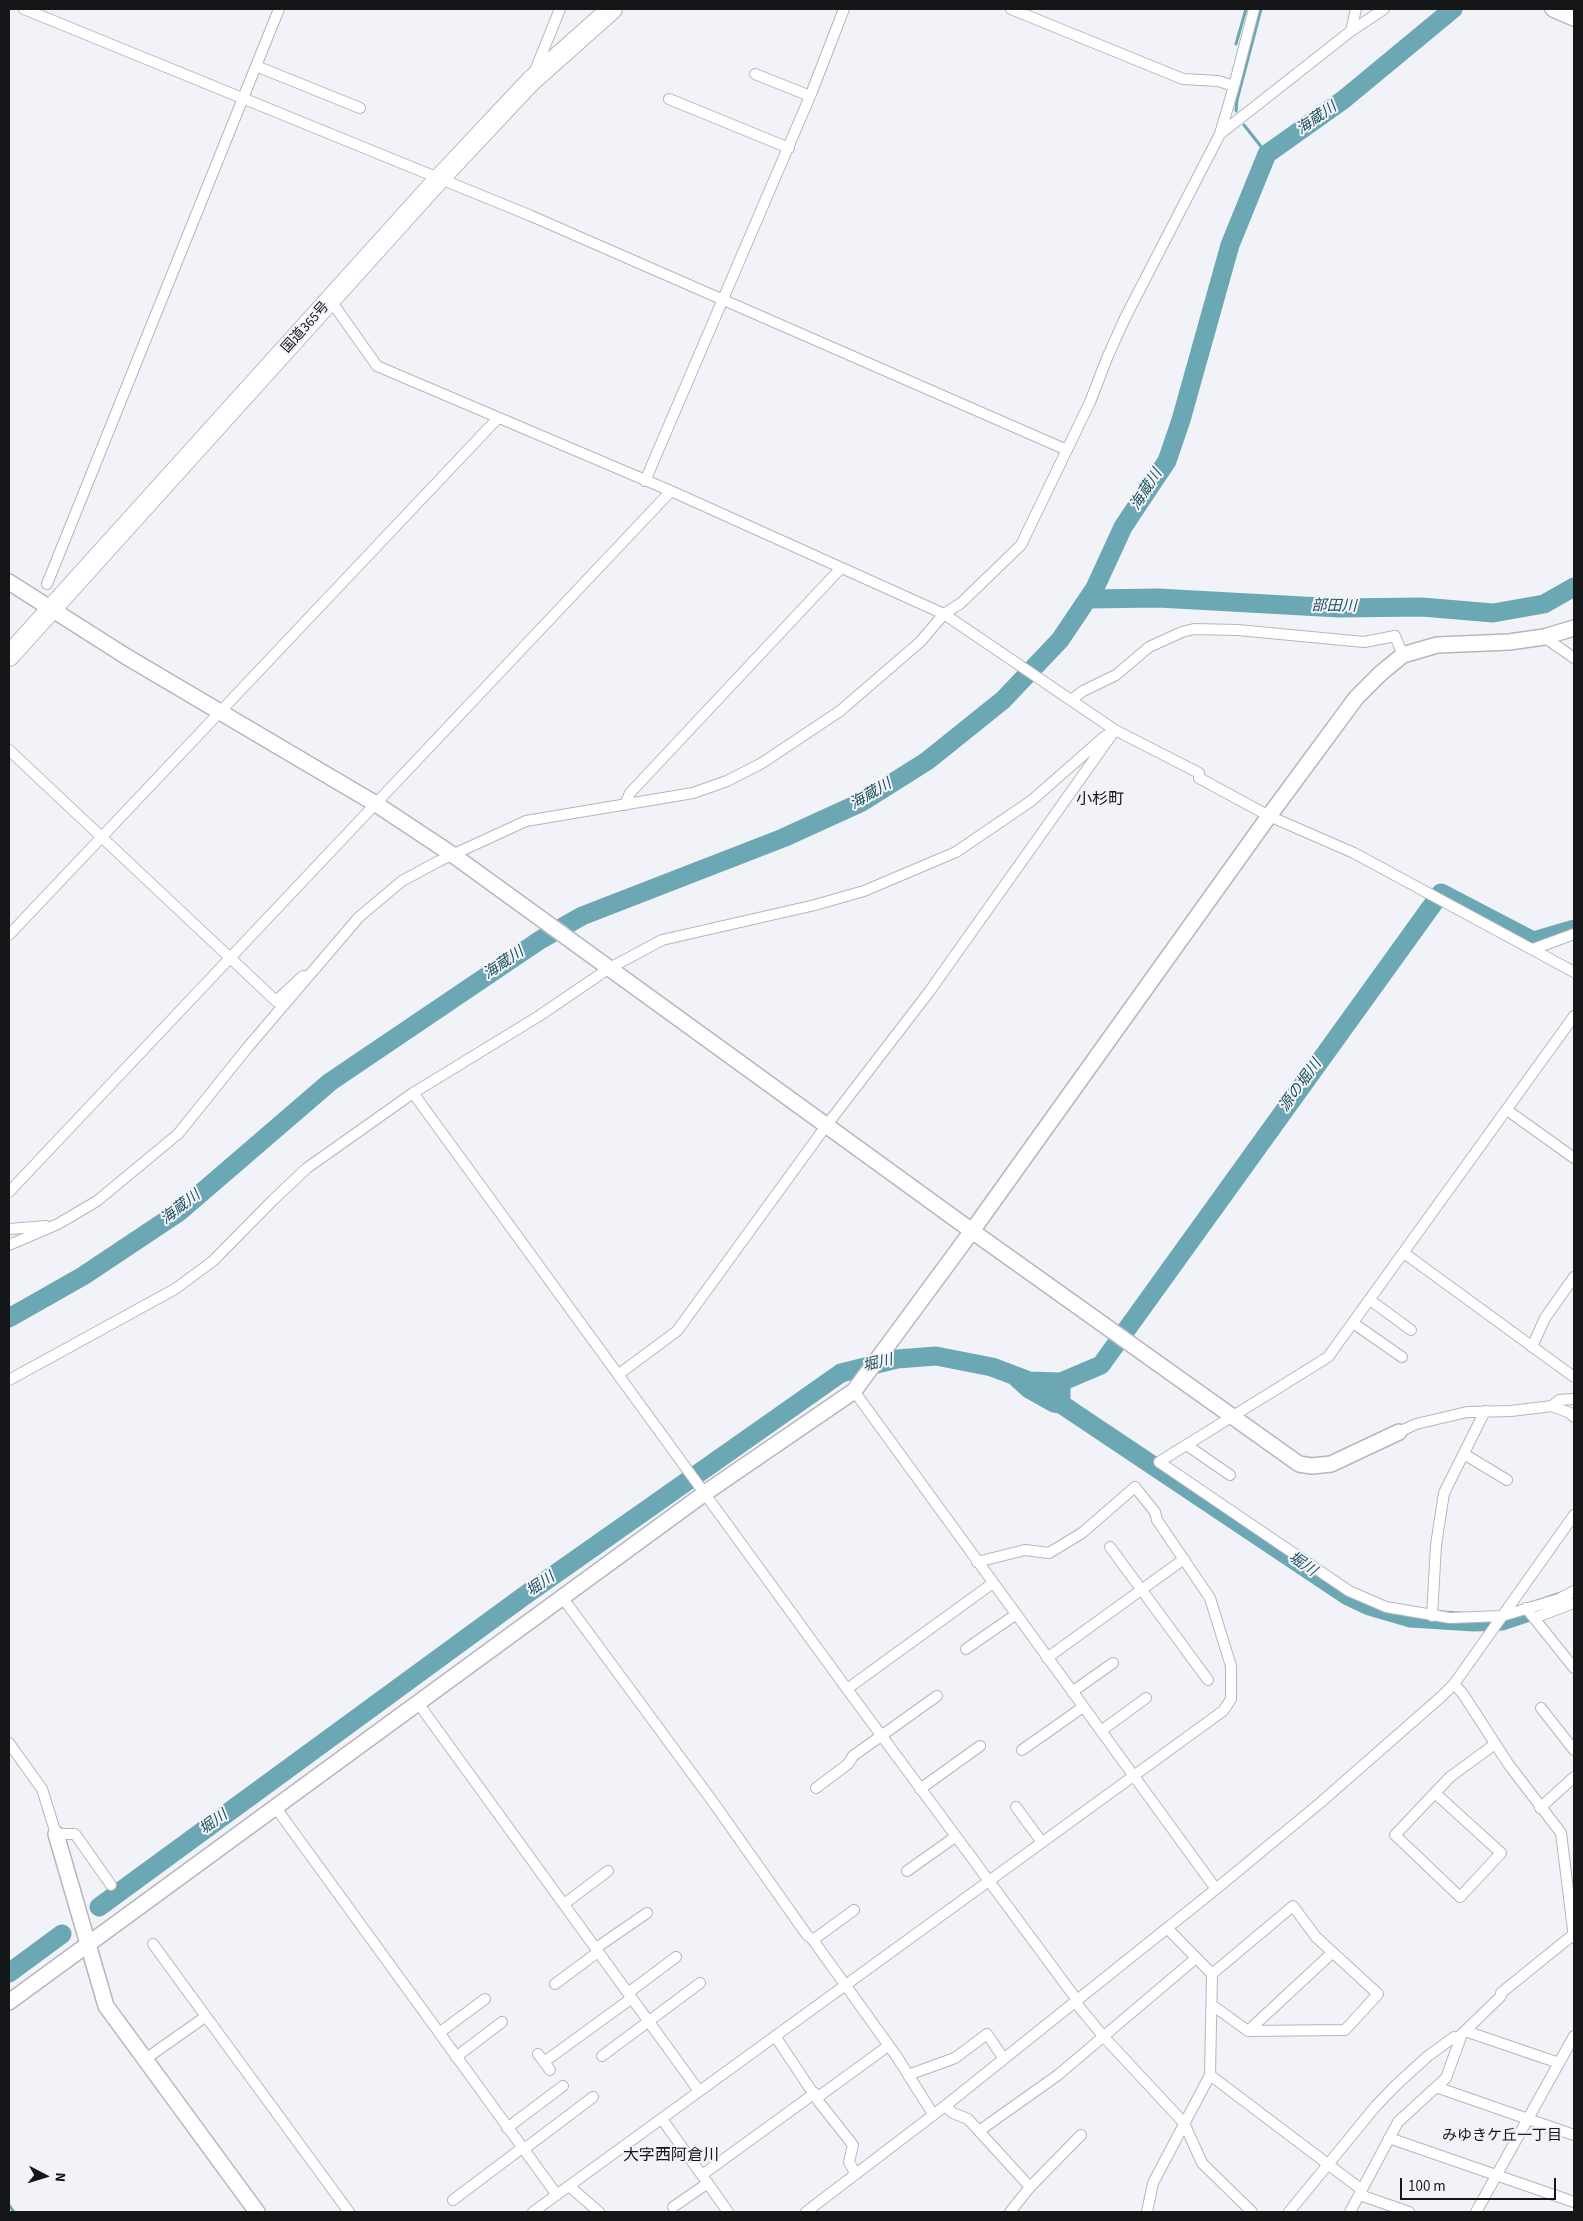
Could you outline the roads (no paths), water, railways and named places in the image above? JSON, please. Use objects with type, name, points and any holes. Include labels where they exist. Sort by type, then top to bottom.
[{"type":"highway","name":"国道365号","points":[[9,656],[440,178],[531,81],[612,9]]},
{"type":"street","points":[[24,9],[440,178],[725,300],[1067,450]]},
{"type":"street","points":[[47,584],[279,9]]},
{"type":"street","points":[[531,81],[560,9]]},
{"type":"street","points":[[645,481],[725,300],[789,148],[844,9]]},
{"type":"street","points":[[1011,9],[1183,79],[1218,82],[1234,86]]},
{"type":"street","points":[[9,1245],[52,1226],[98,1201],[178,1134],[248,1047],[359,917],[391,889],[452,855],[526,821],[693,793],[727,781],[762,763],[840,711],[920,642],[944,614],[961,603],[1022,545],[1067,450],[1125,318],[1220,134],[1254,9]]},
{"type":"street","points":[[1352,31],[1356,9]]},
{"type":"street","points":[[1220,134],[1352,31],[1384,9]]},
{"type":"street","points":[[1554,9],[1574,18]]},
{"type":"street","points":[[256,66],[360,108]]},
{"type":"street","points":[[755,74],[810,96]]},
{"type":"street","points":[[669,99],[789,148]]},
{"type":"street","points":[[331,301],[376,366],[671,491],[944,614],[1115,730],[1199,773],[1200,778],[1269,816],[1354,853],[1443,903],[1574,972]]},
{"type":"street","points":[[9,934],[219,710],[498,418]]},
{"type":"street","points":[[9,1192],[671,491]]},
{"type":"street","points":[[625,805],[630,792],[840,568]]},
{"type":"street","points":[[9,582],[50,610],[376,804],[452,855],[972,1231],[1299,1464],[1312,1466],[1331,1464],[1429,1420],[1485,1411],[1511,1411],[1552,1406],[1570,1413],[1574,1417]]},
{"type":"street","points":[[9,2002],[276,1808],[704,1491],[854,1390],[972,1231],[1269,816],[1356,698],[1381,673],[1403,655],[1437,645],[1509,642],[1544,637],[1574,628]]},
{"type":"street","points":[[1070,699],[1082,691],[1116,675],[1149,647],[1182,632],[1194,629],[1238,630],[1364,642],[1395,636],[1403,655]]},
{"type":"street","points":[[1544,637],[1574,658]]},
{"type":"street","points":[[9,1380],[174,1289],[213,1261],[307,1168],[413,1093],[539,1016],[608,968],[662,940],[808,907],[864,891],[956,852],[1031,801],[1104,737],[1115,730]]},
{"type":"street","points":[[619,1374],[677,1331],[826,1126],[930,992],[1115,730]]},
{"type":"street","points":[[9,750],[276,1001],[323,960]]},
{"type":"street","points":[[1533,949],[1574,934]]},
{"type":"street","points":[[1574,1016],[1328,1357],[1188,1446],[1159,1462],[1349,1591],[1386,1607],[1432,1616],[1501,1616],[1530,1613],[1574,1602]]},
{"type":"street","points":[[413,1093],[687,1467],[847,1690],[1076,2001],[1103,2036],[1184,2123],[1202,2163],[1252,2212]]},
{"type":"street","points":[[1507,1110],[1574,1158]]},
{"type":"street","points":[[9,1229],[52,1226]]},
{"type":"street","points":[[1404,1253],[1574,1377]]},
{"type":"street","points":[[1532,1346],[1545,1318],[1574,1277]]},
{"type":"street","points":[[1370,1300],[1411,1330]]},
{"type":"street","points":[[1353,1322],[1402,1357]]},
{"type":"street","points":[[854,1390],[1046,1658],[1216,1889]]},
{"type":"street","points":[[1552,1406],[1559,1400],[1574,1399]]},
{"type":"street","points":[[1432,1616],[1436,1545],[1444,1492],[1485,1411]]},
{"type":"street","points":[[1188,1446],[1230,1475]]},
{"type":"street","points":[[1464,1454],[1507,1480]]},
{"type":"street","points":[[533,2212],[845,1986],[987,1880],[1223,1711],[1231,1699],[1231,1666],[1210,1598],[1157,1520],[1155,1512],[1135,1487],[1082,1533],[1049,1553],[1025,1550],[977,1562]]},
{"type":"street","points":[[806,2212],[945,2106],[1216,1889],[1348,1779],[1454,1684],[1574,1515]]},
{"type":"street","points":[[1110,1547],[1208,1680]]},
{"type":"street","points":[[1046,1658],[1184,1559]]},
{"type":"street","points":[[847,1690],[993,1583]]},
{"type":"street","points":[[1530,1613],[1574,1591]]},
{"type":"street","points":[[562,1597],[813,1940],[888,2046],[933,2114]]},
{"type":"street","points":[[1530,1613],[1574,1668]]},
{"type":"street","points":[[966,1649],[1015,1615]]},
{"type":"street","points":[[1072,1692],[1113,1663]]},
{"type":"street","points":[[1289,2212],[1375,2107],[1396,2085],[1428,2056],[1454,2036],[1458,2038],[1501,1996],[1501,1993],[1574,1936],[1561,1833],[1540,1808],[1495,1744],[1464,1694],[1454,1684]]},
{"type":"street","points":[[816,1788],[848,1764],[853,1756],[937,1696]]},
{"type":"street","points":[[1101,1731],[1146,1698]]},
{"type":"street","points":[[418,1703],[699,2091]]},
{"type":"street","points":[[1022,1750],[1083,1706]]},
{"type":"street","points":[[1541,1708],[1574,1750]]},
{"type":"street","points":[[9,1743],[42,1789],[106,2006],[257,2212]]},
{"type":"street","points":[[1435,1793],[1500,1853],[1460,1897],[1395,1835],[1450,1777],[1495,1744]]},
{"type":"street","points":[[920,1789],[980,1746]]},
{"type":"street","points":[[1540,1808],[1574,1777]]},
{"type":"street","points":[[1016,1807],[1041,1841]]},
{"type":"street","points":[[276,1808],[557,2195]]},
{"type":"street","points":[[56,1834],[75,1834],[111,1885]]},
{"type":"street","points":[[907,1870],[955,1837]]},
{"type":"street","points":[[564,1904],[608,1871]]},
{"type":"street","points":[[1212,1974],[1293,1906],[1316,1937],[1378,1994],[1345,2030],[1248,2031],[1212,2005]]},
{"type":"street","points":[[813,1940],[854,1910]]},
{"type":"street","points":[[555,1984],[647,1912]]},
{"type":"street","points":[[1148,2212],[1153,2183],[1210,2074],[1212,1974],[1167,1928]]},
{"type":"street","points":[[153,1944],[204,2017],[349,2212]]},
{"type":"street","points":[[1248,2031],[1332,1953]]},
{"type":"street","points":[[544,2062],[676,1958]]},
{"type":"street","points":[[979,2131],[1058,2075],[1196,1958]]},
{"type":"street","points":[[602,2056],[700,1983]]},
{"type":"street","points":[[439,2033],[485,1999]]},
{"type":"street","points":[[144,2060],[204,2017]]},
{"type":"street","points":[[456,2057],[502,2022]]},
{"type":"street","points":[[1463,2033],[1559,2063]]},
{"type":"street","points":[[1350,2212],[1398,2122],[1446,2078],[1463,2033]]},
{"type":"street","points":[[908,2075],[955,2058],[987,2034],[1004,2058]]},
{"type":"street","points":[[775,2036],[853,2145],[849,2162],[856,2172]]},
{"type":"street","points":[[1476,2212],[1559,2063],[1570,2051],[1574,2036]]},
{"type":"street","points":[[673,2207],[705,2179],[816,2095],[888,2046]]},
{"type":"street","points":[[1210,2074],[1329,2164],[1361,2192],[1409,2212]]},
{"type":"street","points":[[507,2128],[564,2086]]},
{"type":"street","points":[[1436,2087],[1574,2135]]},
{"type":"street","points":[[452,2200],[593,2098]]},
{"type":"street","points":[[945,2106],[968,2119],[1030,2187]]},
{"type":"street","points":[[662,2119],[728,2212]]},
{"type":"street","points":[[1010,2212],[1030,2187],[1081,2135]]},
{"type":"street","points":[[1389,2138],[1574,2202]]},
{"type":"street","points":[[569,2186],[599,2212]]},
{"type":"waterway","points":[[1236,44],[1246,9]]},
{"type":"waterway","points":[[1236,111],[1237,100],[1261,9]]},
{"type":"waterway","name":"海蔵川","points":[[9,1318],[83,1276],[179,1212],[330,1082],[540,940],[582,916],[783,838],[862,802],[927,761],[1003,700],[1060,640],[1095,588],[1123,527],[1167,461],[1181,420],[1230,245],[1267,154],[1343,100],[1453,9]]},
{"type":"waterway","points":[[1244,125],[1267,154]]},
{"type":"waterway","name":"部田川","points":[[1088,599],[1158,598],[1339,608],[1422,607],[1493,613],[1544,604],[1574,587]]},
{"type":"waterway","name":"堀川","points":[[99,1907],[524,1596],[841,1373],[897,1359],[936,1356],[992,1367],[1029,1381],[1061,1382],[1101,1365],[1441,893],[1533,941],[1574,929]]},
{"type":"waterway","name":"堀川","points":[[1017,1378],[1029,1389],[1054,1403],[1061,1404]]},
{"type":"waterway","name":"堀川","points":[[1061,1382],[1061,1404],[1348,1596],[1369,1606],[1410,1618],[1474,1622],[1502,1621],[1571,1598]]},
{"type":"waterway","name":"堀川","points":[[9,1973],[62,1934]]},
{"type":"waterway","points":[[9,2205],[14,2212]]},
{"type":"district","name":"小杉町","points":[[1100,800]]},
{"type":"district","name":"みゆきケ丘一丁目","points":[[1502,2137]]},
{"type":"district","name":"大字西阿倉川","points":[[671,2156]]},
{"type":"water label","name":"源の堀川","points":[[1301,1086]]}]
